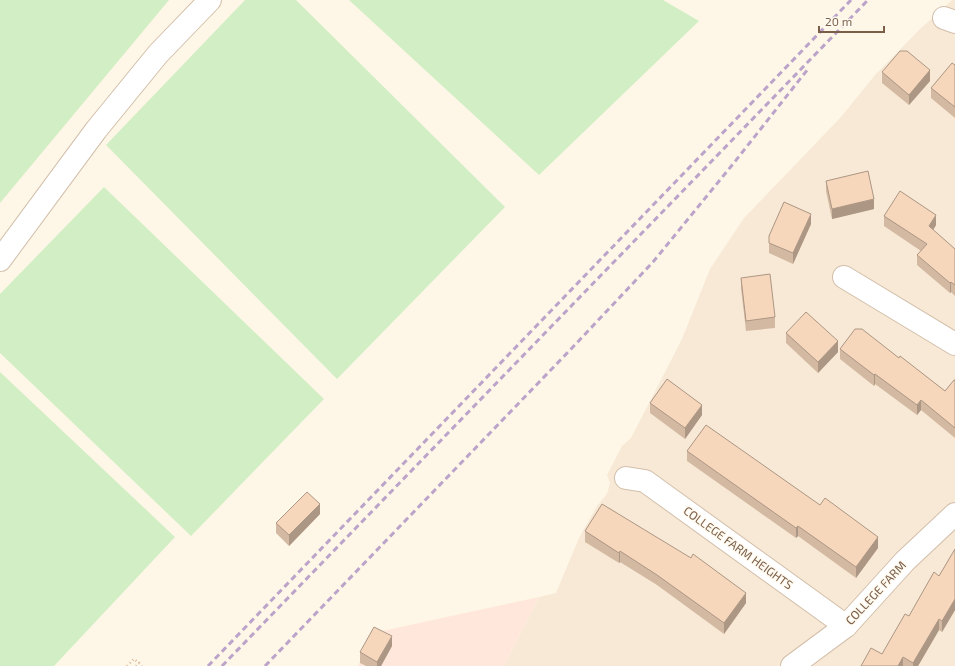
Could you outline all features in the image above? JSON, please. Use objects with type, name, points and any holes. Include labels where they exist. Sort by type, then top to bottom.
[{"type":"street","points":[[0,260],[96,130],[158,54],[210,0]]},
{"type":"street","points":[[844,277],[955,344]]},
{"type":"street","name":"COLLEGE FARM HEIGHTS","points":[[626,478],[645,482],[846,626]]},
{"type":"street","name":"COLLEGE FARM","points":[[792,666],[846,626],[905,561],[955,514]]},
{"type":"path","points":[[127,666],[134,659],[137,665],[142,666]]},
{"type":"shaded area","points":[[952,0],[955,0],[955,666],[504,666],[539,597],[556,593],[579,538],[597,506],[607,494],[610,483],[607,475],[622,446],[631,438],[682,339],[710,269],[744,218],[841,117],[875,75],[919,30]]},
{"type":"shaded area","points":[[539,597],[504,666],[358,666],[373,633]]},
{"type":"green space","points":[[0,0],[169,0],[0,203]]},
{"type":"green space","points":[[245,0],[296,0],[505,207],[337,379],[106,145]]},
{"type":"green space","points":[[349,0],[663,0],[699,21],[539,175]]},
{"type":"green space","points":[[104,187],[324,399],[191,536],[0,353],[0,294]]},
{"type":"green space","points":[[0,372],[175,537],[54,666],[0,666]]},
{"type":"building","points":[[900,51],[907,51],[930,70],[909,95],[882,72]]},
{"type":"building","points":[[952,63],[955,65],[955,107],[931,88]]},
{"type":"building","points":[[868,171],[874,199],[832,209],[826,181]]},
{"type":"building","points":[[900,191],[936,215],[929,226],[955,249],[955,285],[951,282],[950,283],[917,255],[927,244],[884,216]]},
{"type":"building","points":[[784,202],[811,214],[793,253],[769,243],[769,236]]},
{"type":"building","points":[[770,274],[775,317],[746,321],[741,278]]},
{"type":"building","points":[[806,312],[838,341],[818,362],[786,333]]},
{"type":"building","points":[[855,329],[862,329],[945,391],[955,380],[955,428],[921,400],[917,405],[840,349]]},
{"type":"building","points":[[667,379],[702,405],[685,428],[650,403]]},
{"type":"building","points":[[706,425],[820,505],[825,498],[878,537],[856,567],[798,526],[796,528],[687,451]]},
{"type":"building","points":[[307,492],[320,504],[289,535],[276,523]]},
{"type":"building","points":[[602,504],[691,558],[693,554],[746,593],[724,623],[657,575],[585,531]]},
{"type":"building","points":[[955,549],[955,599],[942,621],[939,619],[913,663],[903,657],[898,666],[861,666],[871,648],[882,654],[905,614],[909,616],[934,572],[939,576]]},
{"type":"building","points":[[374,627],[392,636],[377,662],[360,652]]},
{"type":"railway","points":[[208,666],[851,0]]},
{"type":"railway","points":[[222,666],[868,0]]},
{"type":"railway","points":[[265,666],[653,262],[808,69]]}]
